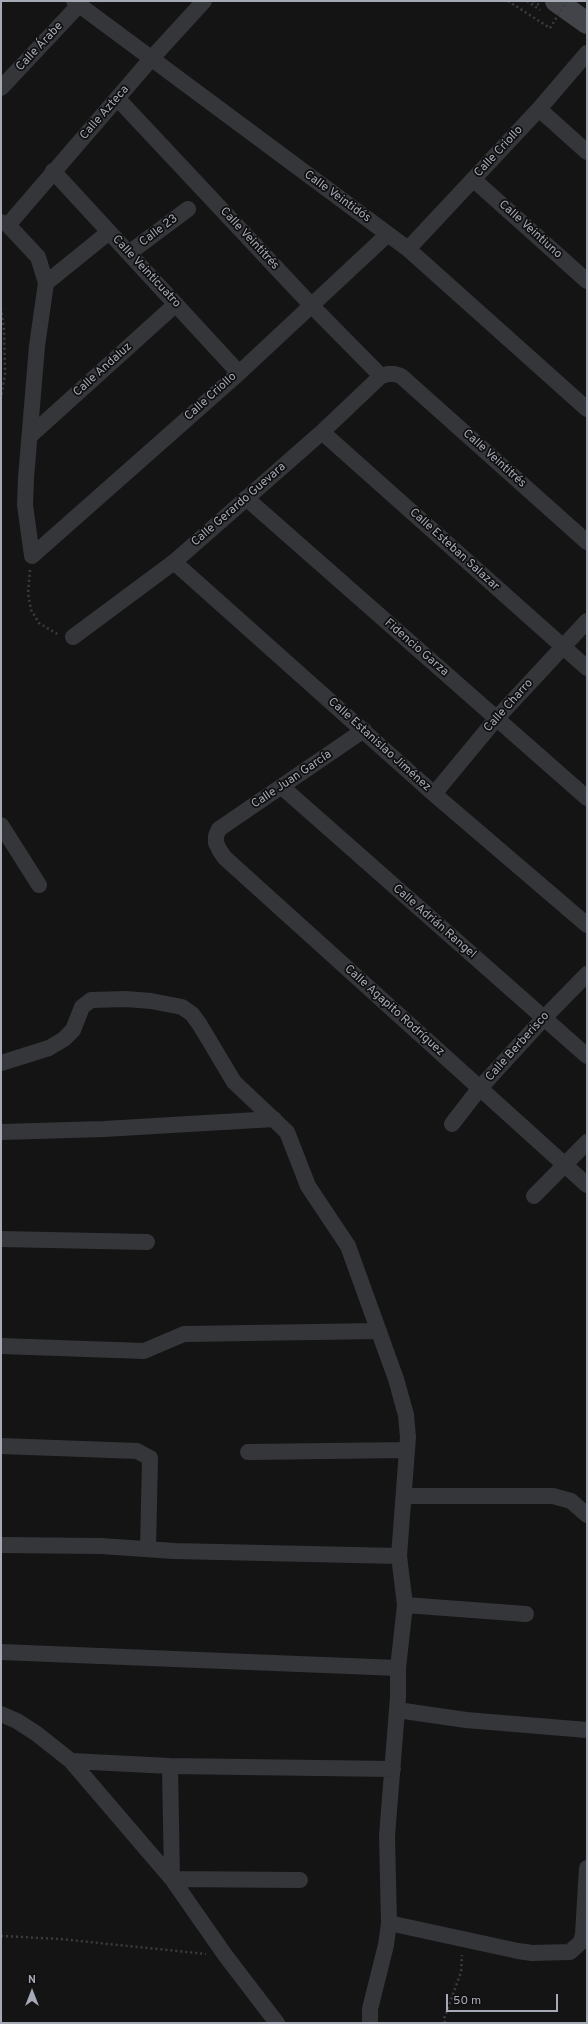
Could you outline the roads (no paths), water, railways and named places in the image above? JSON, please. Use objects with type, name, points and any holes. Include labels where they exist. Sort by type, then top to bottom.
[{"type":"main road","points":[[556,1],[587,23]]},
{"type":"street","name":"Calle Azteca","points":[[4,224],[118,99],[151,59],[204,1]]},
{"type":"street","name":"Calle Veintidós","points":[[76,3],[408,249],[587,409]]},
{"type":"street","name":"Calle Árabe","points":[[1,88],[76,3]]},
{"type":"street","name":"Calle Criollo","points":[[408,249],[539,109],[587,53]]},
{"type":"street","name":"Calle Veintitrés","points":[[118,99],[312,306],[381,376],[395,374],[401,376],[587,542]]},
{"type":"street","points":[[539,109],[587,152]]},
{"type":"street","name":"Calle Veinticuatro","points":[[53,171],[239,372]]},
{"type":"street","name":"Calle Veintiuno","points":[[474,180],[587,281]]},
{"type":"street","name":"Calle 23","points":[[129,253],[188,209]]},
{"type":"street","points":[[4,224],[38,257],[46,283],[37,346],[31,435]]},
{"type":"street","points":[[46,283],[108,232]]},
{"type":"street","name":"Calle Criollo","points":[[31,435],[25,505],[32,556],[312,306],[388,234]]},
{"type":"street","name":"Calle Andaluz","points":[[31,435],[176,304]]},
{"type":"street","name":"Calle Gerardo Guevara","points":[[73,637],[174,562],[322,432],[381,376]]},
{"type":"street","name":"Calle Esteban Salazar","points":[[322,432],[587,668]]},
{"type":"street","name":"Fidencio Garza","points":[[246,498],[587,798]]},
{"type":"street","name":"Calle Estanislao Jiménez","points":[[174,562],[434,794],[587,925]]},
{"type":"street","name":"Calle Charro","points":[[434,794],[496,719],[587,621]]},
{"type":"street","name":"Calle Juan García","points":[[219,829],[364,730]]},
{"type":"street","name":"Calle Adrián Rangel","points":[[282,787],[587,1056]]},
{"type":"street","points":[[1,825],[39,885]]},
{"type":"street","name":"Calle Agapito Rodríguez","points":[[219,829],[216,836],[216,843],[225,858],[563,1165],[587,1185]]},
{"type":"street","name":"Calle Berberisco","points":[[452,1124],[479,1089],[544,1018],[587,974]]},
{"type":"street","points":[[1,1063],[49,1048],[64,1039],[74,1030],[82,1007],[91,1000],[126,999],[168,1003],[182,1007],[192,1014],[200,1025],[234,1082],[287,1132],[308,1186],[348,1246],[396,1379],[406,1415],[408,1450],[399,1556],[405,1605],[398,1668],[397,1710],[386,1862],[390,1902],[389,1923],[386,1945],[370,2010],[370,2023]]},
{"type":"street","points":[[1,1132],[104,1129],[274,1119]]},
{"type":"street","points":[[534,1196],[587,1142]]},
{"type":"street","points":[[1,1239],[147,1242]]},
{"type":"street","points":[[1,1346],[144,1351],[184,1334],[379,1331]]},
{"type":"street","points":[[1,1446],[138,1450],[150,1458],[148,1549]]},
{"type":"street","points":[[248,1452],[408,1450]]},
{"type":"street","points":[[404,1496],[553,1496],[571,1501],[587,1515]]},
{"type":"street","points":[[1,1545],[101,1546],[148,1549],[399,1556]]},
{"type":"street","points":[[405,1605],[526,1614]]},
{"type":"street","points":[[1,1652],[398,1668]]},
{"type":"street","points":[[397,1710],[458,1719],[587,1730]]},
{"type":"street","points":[[1,1714],[17,1721],[37,1734],[71,1761],[172,1878],[225,1955],[277,2023]]},
{"type":"street","points":[[71,1761],[170,1766],[393,1769]]},
{"type":"street","points":[[170,1766],[172,1878]]},
{"type":"street","points":[[389,1923],[532,1953],[570,1952],[581,1942],[583,1934],[587,1868]]},
{"type":"street","points":[[172,1878],[300,1880]]}]
